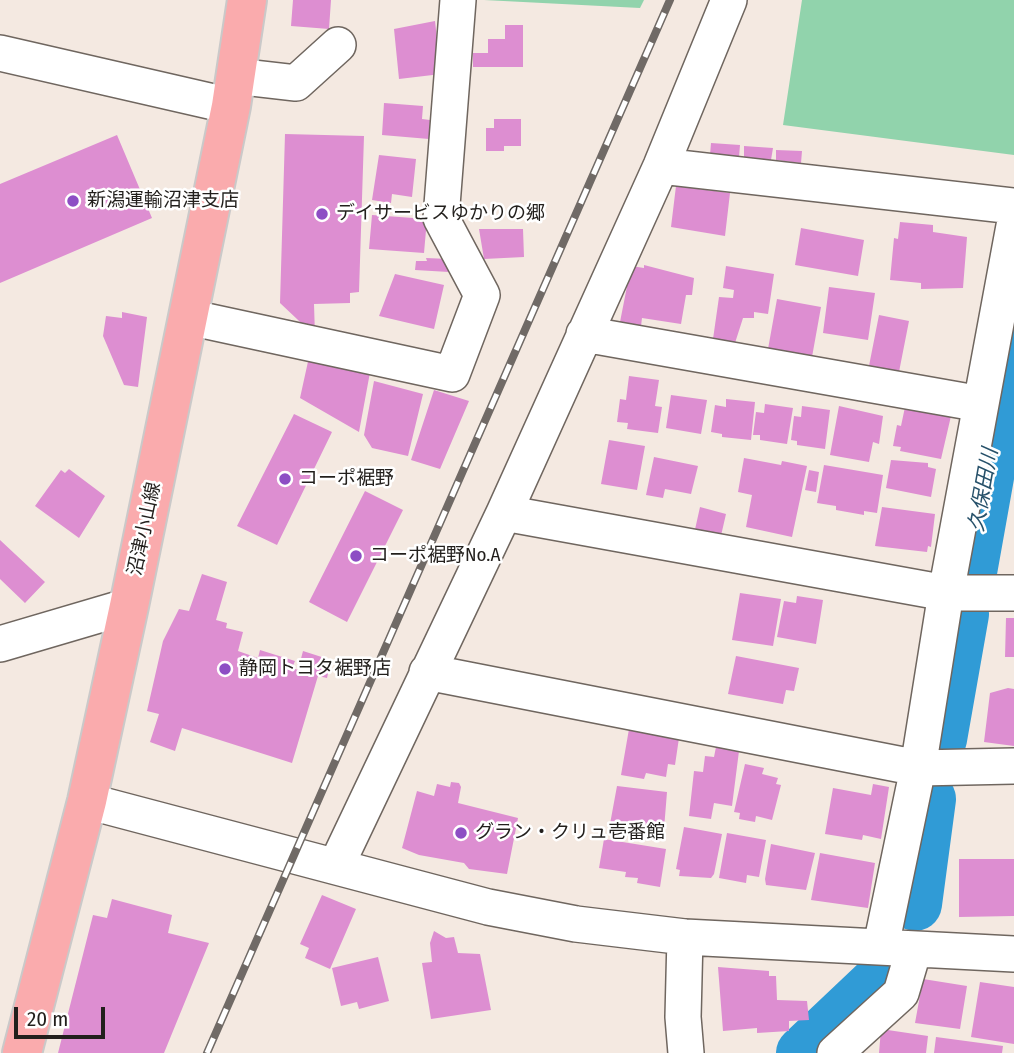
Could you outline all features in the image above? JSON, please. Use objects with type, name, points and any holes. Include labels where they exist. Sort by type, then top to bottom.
[{"type":"main road","name":"沼津小山線","points":[[22,1053],[87,801],[129,606],[233,91],[247,0]]},
{"type":"street","points":[[188,317],[452,374],[481,295],[441,218],[458,0]]},
{"type":"street","points":[[336,866],[426,672],[504,513],[661,166],[729,0]]},
{"type":"street","points":[[0,53],[233,91],[296,83],[338,45]]},
{"type":"street","points":[[661,166],[1014,206]]},
{"type":"street","points":[[835,1053],[901,993],[897,947],[918,768],[946,593],[1014,226]]},
{"type":"street","points":[[584,334],[981,404]]},
{"type":"street","points":[[504,513],[946,593],[1014,593]]},
{"type":"street","points":[[0,644],[129,606]]},
{"type":"street","points":[[426,672],[918,768],[1014,766]]},
{"type":"street","points":[[87,801],[488,907],[576,924],[685,937],[1014,954]]},
{"type":"street","points":[[685,937],[686,1053]]},
{"type":"green space","points":[[484,0],[644,0],[640,8]]},
{"type":"green space","points":[[802,0],[1014,0],[1014,155],[783,125]]},
{"type":"building","points":[[293,0],[331,0],[329,29],[291,26]]},
{"type":"building","points":[[435,21],[441,74],[399,79],[394,29]]},
{"type":"building","points":[[505,25],[523,25],[523,67],[473,67],[473,53],[488,53],[488,39],[505,39]]},
{"type":"building","points":[[384,103],[423,106],[422,119],[430,120],[429,139],[382,135]]},
{"type":"building","points":[[494,119],[521,119],[521,146],[504,146],[504,151],[486,151],[486,128],[494,128]]},
{"type":"building","name":"デイサービスゆかりの郷","points":[[285,134],[364,136],[359,292],[350,293],[350,303],[314,304],[315,336],[280,303]]},
{"type":"building","name":"新潟運輸沼津支店","points":[[117,135],[152,218],[0,283],[0,184]]},
{"type":"building","points":[[711,143],[740,145],[739,157],[710,155]]},
{"type":"building","points":[[744,146],[773,148],[771,160],[744,157]]},
{"type":"building","points":[[776,150],[802,151],[801,163],[776,160]]},
{"type":"building","points":[[379,155],[416,159],[412,197],[392,194],[391,203],[372,200]]},
{"type":"building","points":[[676,186],[730,193],[725,236],[671,227]]},
{"type":"building","points":[[372,215],[427,219],[424,253],[369,249]]},
{"type":"building","points":[[900,222],[933,225],[933,232],[967,237],[963,288],[921,289],[921,283],[890,280],[894,238],[898,239]]},
{"type":"building","points":[[801,228],[864,240],[858,276],[795,265]]},
{"type":"building","points":[[479,229],[523,229],[524,257],[484,259]]},
{"type":"building","points":[[426,258],[449,259],[449,272],[415,270],[416,261],[427,261]]},
{"type":"building","points":[[644,265],[694,278],[692,295],[686,295],[681,324],[642,318],[641,326],[620,322],[631,266],[644,268]]},
{"type":"building","points":[[726,266],[774,274],[768,314],[754,312],[754,318],[743,318],[735,343],[713,339],[719,297],[733,298],[734,290],[723,288]]},
{"type":"building","points":[[395,274],[444,285],[434,329],[379,316]]},
{"type":"building","points":[[829,287],[875,293],[868,340],[823,333]]},
{"type":"building","points":[[777,299],[821,307],[812,357],[768,349]]},
{"type":"building","points":[[122,312],[147,317],[138,387],[124,385],[103,336],[106,316],[122,318]]},
{"type":"building","points":[[879,315],[909,321],[898,377],[868,371]]},
{"type":"building","points":[[309,357],[371,367],[359,432],[300,398]]},
{"type":"building","points":[[629,376],[659,380],[655,406],[662,407],[658,433],[627,429],[628,423],[617,422],[620,399],[626,400]]},
{"type":"building","points":[[374,381],[423,394],[408,456],[372,448],[364,435]]},
{"type":"building","points":[[434,390],[469,401],[440,469],[411,460]]},
{"type":"building","points":[[671,395],[707,400],[701,434],[666,428]]},
{"type":"building","points":[[726,399],[755,402],[751,440],[722,437],[722,434],[711,432],[715,405],[726,407]]},
{"type":"building","points":[[765,404],[793,408],[787,444],[760,440],[760,435],[753,435],[756,412],[764,413]]},
{"type":"building","points":[[802,406],[830,410],[825,449],[797,445],[797,441],[791,440],[794,416],[801,417]]},
{"type":"building","points":[[839,406],[883,416],[879,444],[873,442],[869,462],[830,455]]},
{"type":"building","points":[[905,407],[951,416],[941,459],[900,451],[901,447],[893,446],[897,425],[901,426]]},
{"type":"building","name":"コーポ裾野","points":[[294,414],[332,432],[277,545],[237,526]]},
{"type":"building","points":[[609,440],[645,446],[637,490],[601,484]]},
{"type":"building","points":[[654,457],[698,466],[691,494],[665,489],[663,498],[646,495]]},
{"type":"building","points":[[744,458],[781,465],[782,461],[807,466],[792,537],[746,527],[752,495],[738,492]]},
{"type":"building","points":[[891,460],[928,463],[928,467],[936,469],[931,497],[886,488]]},
{"type":"building","points":[[824,465],[883,475],[877,513],[864,511],[864,515],[817,503]]},
{"type":"building","points":[[69,469],[105,496],[79,538],[35,506],[61,470],[65,473]]},
{"type":"building","points":[[809,470],[819,472],[816,492],[805,490]]},
{"type":"building","name":"コーポ裾野No.A","points":[[365,491],[403,510],[347,622],[309,602]]},
{"type":"building","points":[[700,507],[726,514],[720,540],[694,534]]},
{"type":"building","points":[[882,507],[935,514],[931,547],[928,546],[927,552],[875,546]]},
{"type":"building","points":[[0,540],[45,582],[25,603],[0,579]]},
{"type":"building","name":"静岡トヨタ裾野店","points":[[202,574],[227,582],[216,620],[227,623],[226,628],[243,632],[238,651],[258,658],[260,650],[295,661],[292,668],[298,670],[303,651],[331,660],[327,678],[318,676],[292,763],[182,728],[175,751],[150,742],[159,714],[147,711],[163,641],[179,609],[189,611]]},
{"type":"building","points":[[740,593],[781,599],[773,646],[732,640]]},
{"type":"building","points":[[797,596],[823,600],[816,644],[777,637],[784,601],[796,603]]},
{"type":"building","points":[[1006,618],[1014,618],[1014,657],[1005,657]]},
{"type":"building","points":[[736,656],[799,668],[794,691],[786,690],[783,704],[728,694]]},
{"type":"building","points":[[1014,689],[1014,746],[984,742],[990,693]]},
{"type":"building","points":[[629,729],[679,738],[675,765],[668,764],[666,777],[646,773],[644,779],[621,775]]},
{"type":"building","points":[[716,747],[739,751],[732,806],[714,803],[711,819],[689,816],[694,771],[703,772],[705,756],[714,757]]},
{"type":"building","points":[[745,764],[764,768],[762,774],[778,778],[776,784],[781,785],[772,820],[756,816],[755,822],[739,819],[740,813],[734,812]]},
{"type":"building","name":"グラン・クリュ壱番館","points":[[451,782],[459,783],[461,787],[458,803],[518,818],[507,874],[469,869],[464,863],[419,855],[402,848],[417,791],[434,796],[437,784],[450,787]]},
{"type":"building","points":[[873,784],[889,787],[881,839],[863,835],[862,840],[825,834],[833,788],[871,795]]},
{"type":"building","points":[[617,786],[667,792],[664,829],[610,824]]},
{"type":"building","points":[[684,827],[722,834],[711,878],[679,876],[680,870],[676,869]]},
{"type":"building","points":[[727,833],[766,840],[759,877],[747,875],[746,883],[719,878]]},
{"type":"building","points":[[604,839],[666,849],[660,887],[637,883],[638,878],[625,877],[626,872],[599,868]]},
{"type":"building","points":[[771,844],[815,853],[806,890],[766,885]]},
{"type":"building","points":[[820,853],[875,863],[868,908],[811,900]]},
{"type":"building","points":[[959,859],[1014,859],[1014,916],[959,917]]},
{"type":"building","points":[[322,895],[356,909],[330,969],[305,958],[309,948],[300,944]]},
{"type":"building","points":[[112,899],[172,915],[168,933],[209,943],[164,1053],[58,1053],[93,915],[107,918]]},
{"type":"building","points":[[434,931],[446,938],[454,937],[458,953],[480,954],[491,1010],[431,1019],[422,963],[432,962],[430,943]]},
{"type":"building","points":[[378,957],[389,1001],[359,1009],[357,1002],[341,1006],[332,968]]},
{"type":"building","points":[[718,967],[769,971],[769,976],[776,976],[777,1000],[807,1001],[809,1020],[789,1021],[789,1031],[757,1033],[757,1028],[723,1031]]},
{"type":"building","points":[[923,979],[967,986],[960,1029],[915,1023]]},
{"type":"building","points":[[980,982],[1014,987],[1014,1044],[971,1037]]},
{"type":"building","points":[[881,1029],[928,1036],[926,1053],[879,1053]]},
{"type":"building","points":[[936,1037],[1003,1046],[1002,1053],[934,1053]]},
{"type":"waterway","name":"久保田川","points":[[970,572],[1014,326]]},
{"type":"waterway","name":"久保田川","points":[[940,739],[962,614]]},
{"type":"waterway","name":"久保田川","points":[[915,904],[929,799]]},
{"type":"waterway","name":"久保田川","points":[[803,1053],[877,983]]},
{"type":"railway","points":[[207,1053],[670,0]]},
{"type":"place","name":"新潟運輸沼津支店","points":[[73,201]]},
{"type":"place","name":"デイサービスゆかりの郷","points":[[322,214]]},
{"type":"place","name":"コーポ裾野","points":[[285,479]]},
{"type":"place","name":"コーポ裾野No.A","points":[[356,556]]},
{"type":"place","name":"静岡トヨタ裾野店","points":[[225,669]]},
{"type":"place","name":"グラン・クリュ壱番館","points":[[461,833]]}]
